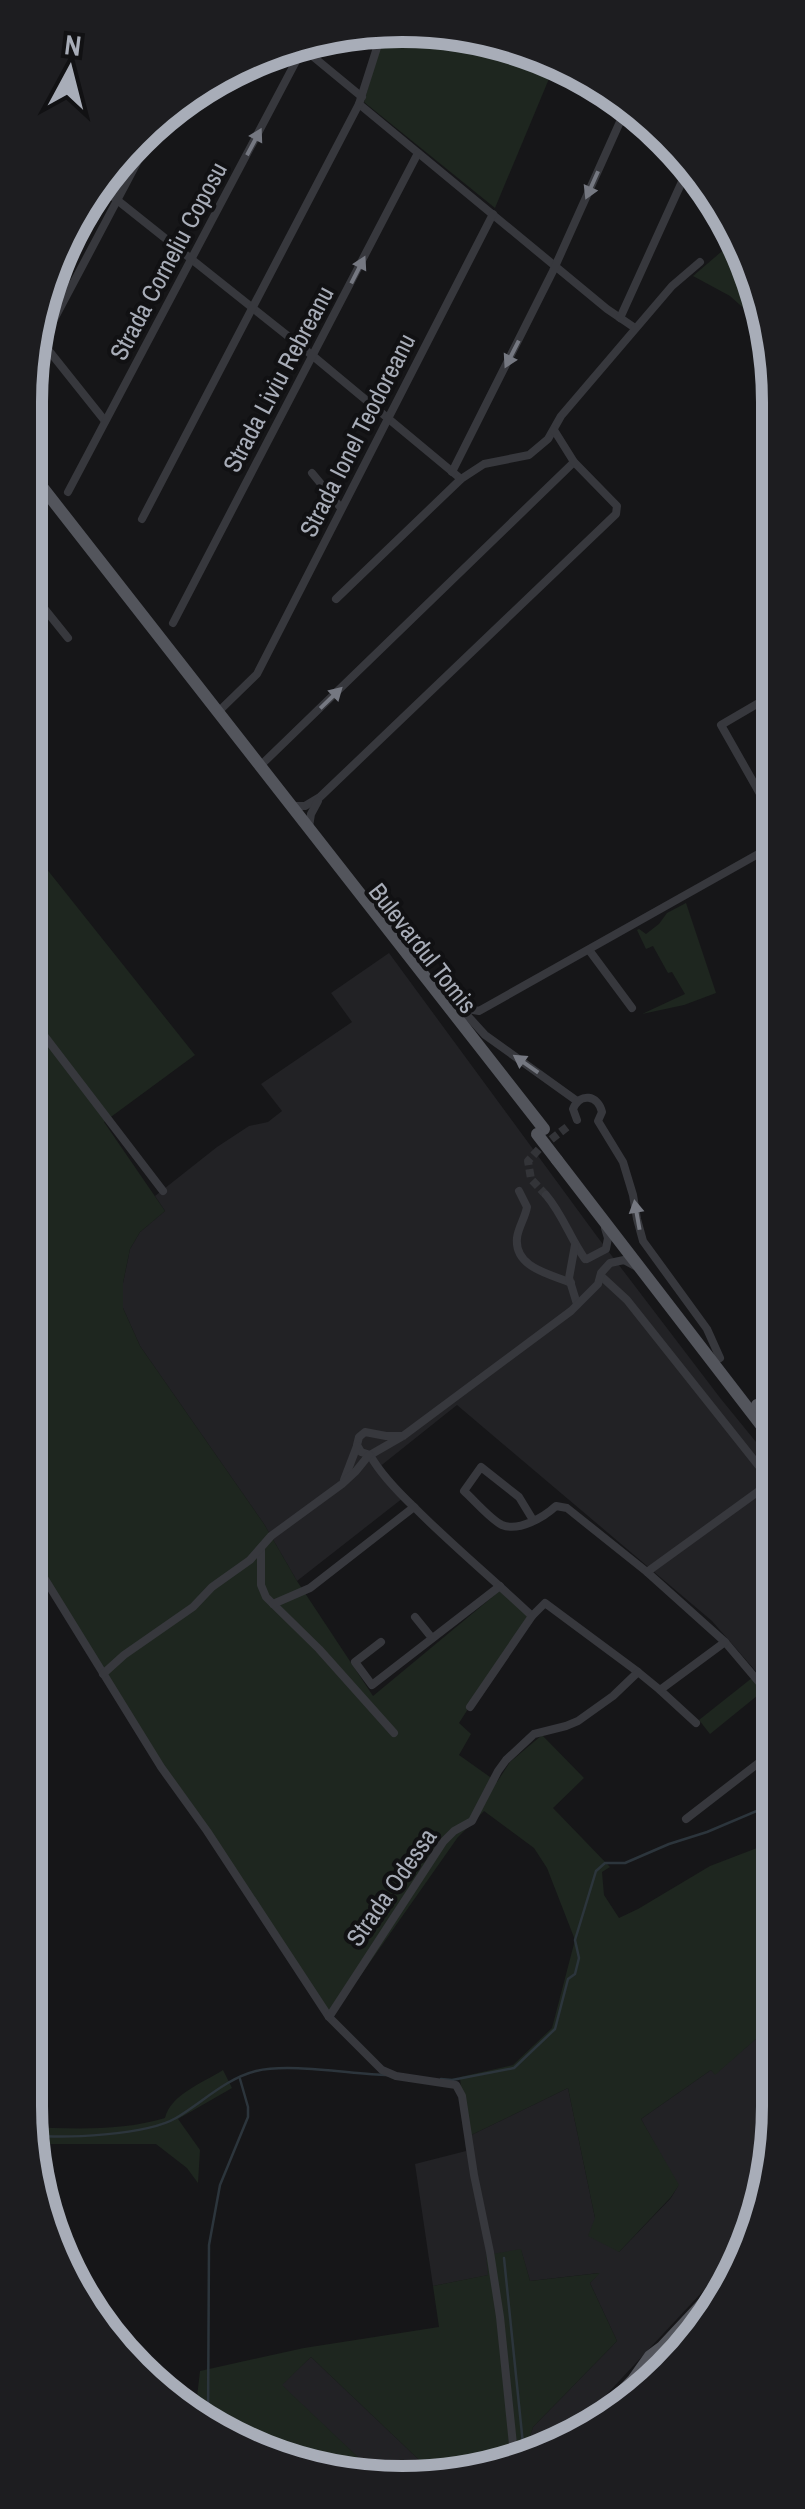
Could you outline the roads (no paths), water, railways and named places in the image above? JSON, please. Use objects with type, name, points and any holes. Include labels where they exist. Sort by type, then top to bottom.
[{"type":"main road","name":"Bulevardul Tomis","points":[[42,487],[403,947],[540,1131]]},
{"type":"main road","name":"Bulevardul Tomis","points":[[42,499],[762,1412]]},
{"type":"main road","name":"Bulevardul Tomis","points":[[560,1156],[602,1218],[762,1426]]},
{"type":"main road","points":[[657,2359],[701,2309]]},
{"type":"main road","points":[[623,2391],[689,2324]]},
{"type":"street","points":[[142,518],[360,100],[378,43]]},
{"type":"street","points":[[314,54],[418,153],[636,328]]},
{"type":"street","name":"Strada Corneliu Coposu","points":[[68,492],[296,59]]},
{"type":"street","points":[[452,472],[556,266],[622,117]]},
{"type":"street","name":"Strada Liviu Rebreanu","points":[[173,623],[418,153]]},
{"type":"street","points":[[51,326],[141,155]]},
{"type":"street","points":[[620,318],[684,178]]},
{"type":"street","points":[[109,194],[461,479]]},
{"type":"street","name":"Strada Ionel Teodoreanu","points":[[218,712],[257,674],[493,214]]},
{"type":"street","points":[[336,598],[461,479],[484,464],[529,456],[672,286],[700,262]]},
{"type":"street","points":[[47,348],[105,421]]},
{"type":"street","points":[[293,806],[305,806],[320,796],[616,514],[618,506],[574,462],[554,430]]},
{"type":"street","points":[[260,765],[574,462]]},
{"type":"street","points":[[312,472],[342,508]]},
{"type":"street","points":[[42,606],[68,638]]},
{"type":"street","points":[[762,701],[721,724],[762,797]]},
{"type":"street","points":[[309,826],[310,814],[320,796]]},
{"type":"street","points":[[458,1006],[479,1011],[762,852]]},
{"type":"street","points":[[403,947],[476,1027],[577,1102]]},
{"type":"street","points":[[588,950],[632,1008]]},
{"type":"street","points":[[476,1027],[479,1011]]},
{"type":"street","points":[[42,1033],[162,1191]]},
{"type":"street","points":[[567,1127],[587,1123],[600,1117],[601,1107],[595,1099],[586,1097],[574,1109],[587,1123],[623,1162],[643,1241],[707,1329],[720,1358]]},
{"type":"street","points":[[520,1191],[526,1206],[516,1236],[521,1257],[581,1291],[615,1288]]},
{"type":"street","points":[[546,1195],[586,1259],[595,1262],[601,1275],[627,1300],[762,1469]]},
{"type":"street","points":[[550,1273],[603,1252],[608,1238],[602,1218]]},
{"type":"street","points":[[575,1245],[568,1272],[577,1304]]},
{"type":"street","points":[[357,1444],[360,1452],[373,1453],[403,1436],[571,1311],[593,1289],[610,1263],[628,1262],[643,1272]]},
{"type":"street","points":[[342,1484],[359,1437],[365,1432],[403,1436]]},
{"type":"street","points":[[103,1674],[250,1560],[270,1536],[342,1484],[373,1453],[380,1442],[377,1435]]},
{"type":"street","points":[[373,1453],[376,1464],[414,1507],[532,1616]]},
{"type":"street","points":[[533,1520],[519,1498],[481,1467],[464,1491],[501,1525],[515,1527],[543,1517],[556,1506],[562,1506],[647,1572],[726,1642],[762,1686]]},
{"type":"street","points":[[647,1572],[762,1489]]},
{"type":"street","points":[[273,1604],[310,1588],[414,1507]]},
{"type":"street","points":[[261,1550],[261,1585],[266,1597],[394,1734]]},
{"type":"street","points":[[42,1574],[162,1767],[329,2017],[382,2070],[396,2076],[456,2085],[462,2096],[498,2300],[513,2448]]},
{"type":"street","points":[[381,1642],[356,1662],[372,1685],[500,1586]]},
{"type":"street","points":[[470,1707],[532,1616],[542,1605],[549,1604],[638,1672],[696,1723]]},
{"type":"street","points":[[416,1617],[432,1638]]},
{"type":"street","points":[[660,1690],[726,1642]]},
{"type":"street","name":"Strada Odessa","points":[[329,2017],[443,1842],[472,1821],[506,1760],[534,1734],[578,1721],[638,1672]]},
{"type":"street","points":[[686,1819],[762,1760]]},
{"type":"waterway","points":[[441,2079],[514,2068],[555,2029],[568,1979],[575,1974],[579,1958],[575,1940],[596,1871],[605,1863],[625,1863],[762,1809]]},
{"type":"waterway","points":[[44,2135],[105,2134],[163,2124],[234,2079],[256,2071],[303,2068],[388,2075]]},
{"type":"waterway","points":[[208,2410],[209,2245],[220,2185],[248,2117],[240,2079]]},
{"type":"waterway","points":[[504,2258],[523,2445]]},
{"type":"tunnel","points":[[546,1195],[531,1179],[528,1161],[567,1127]]}]
